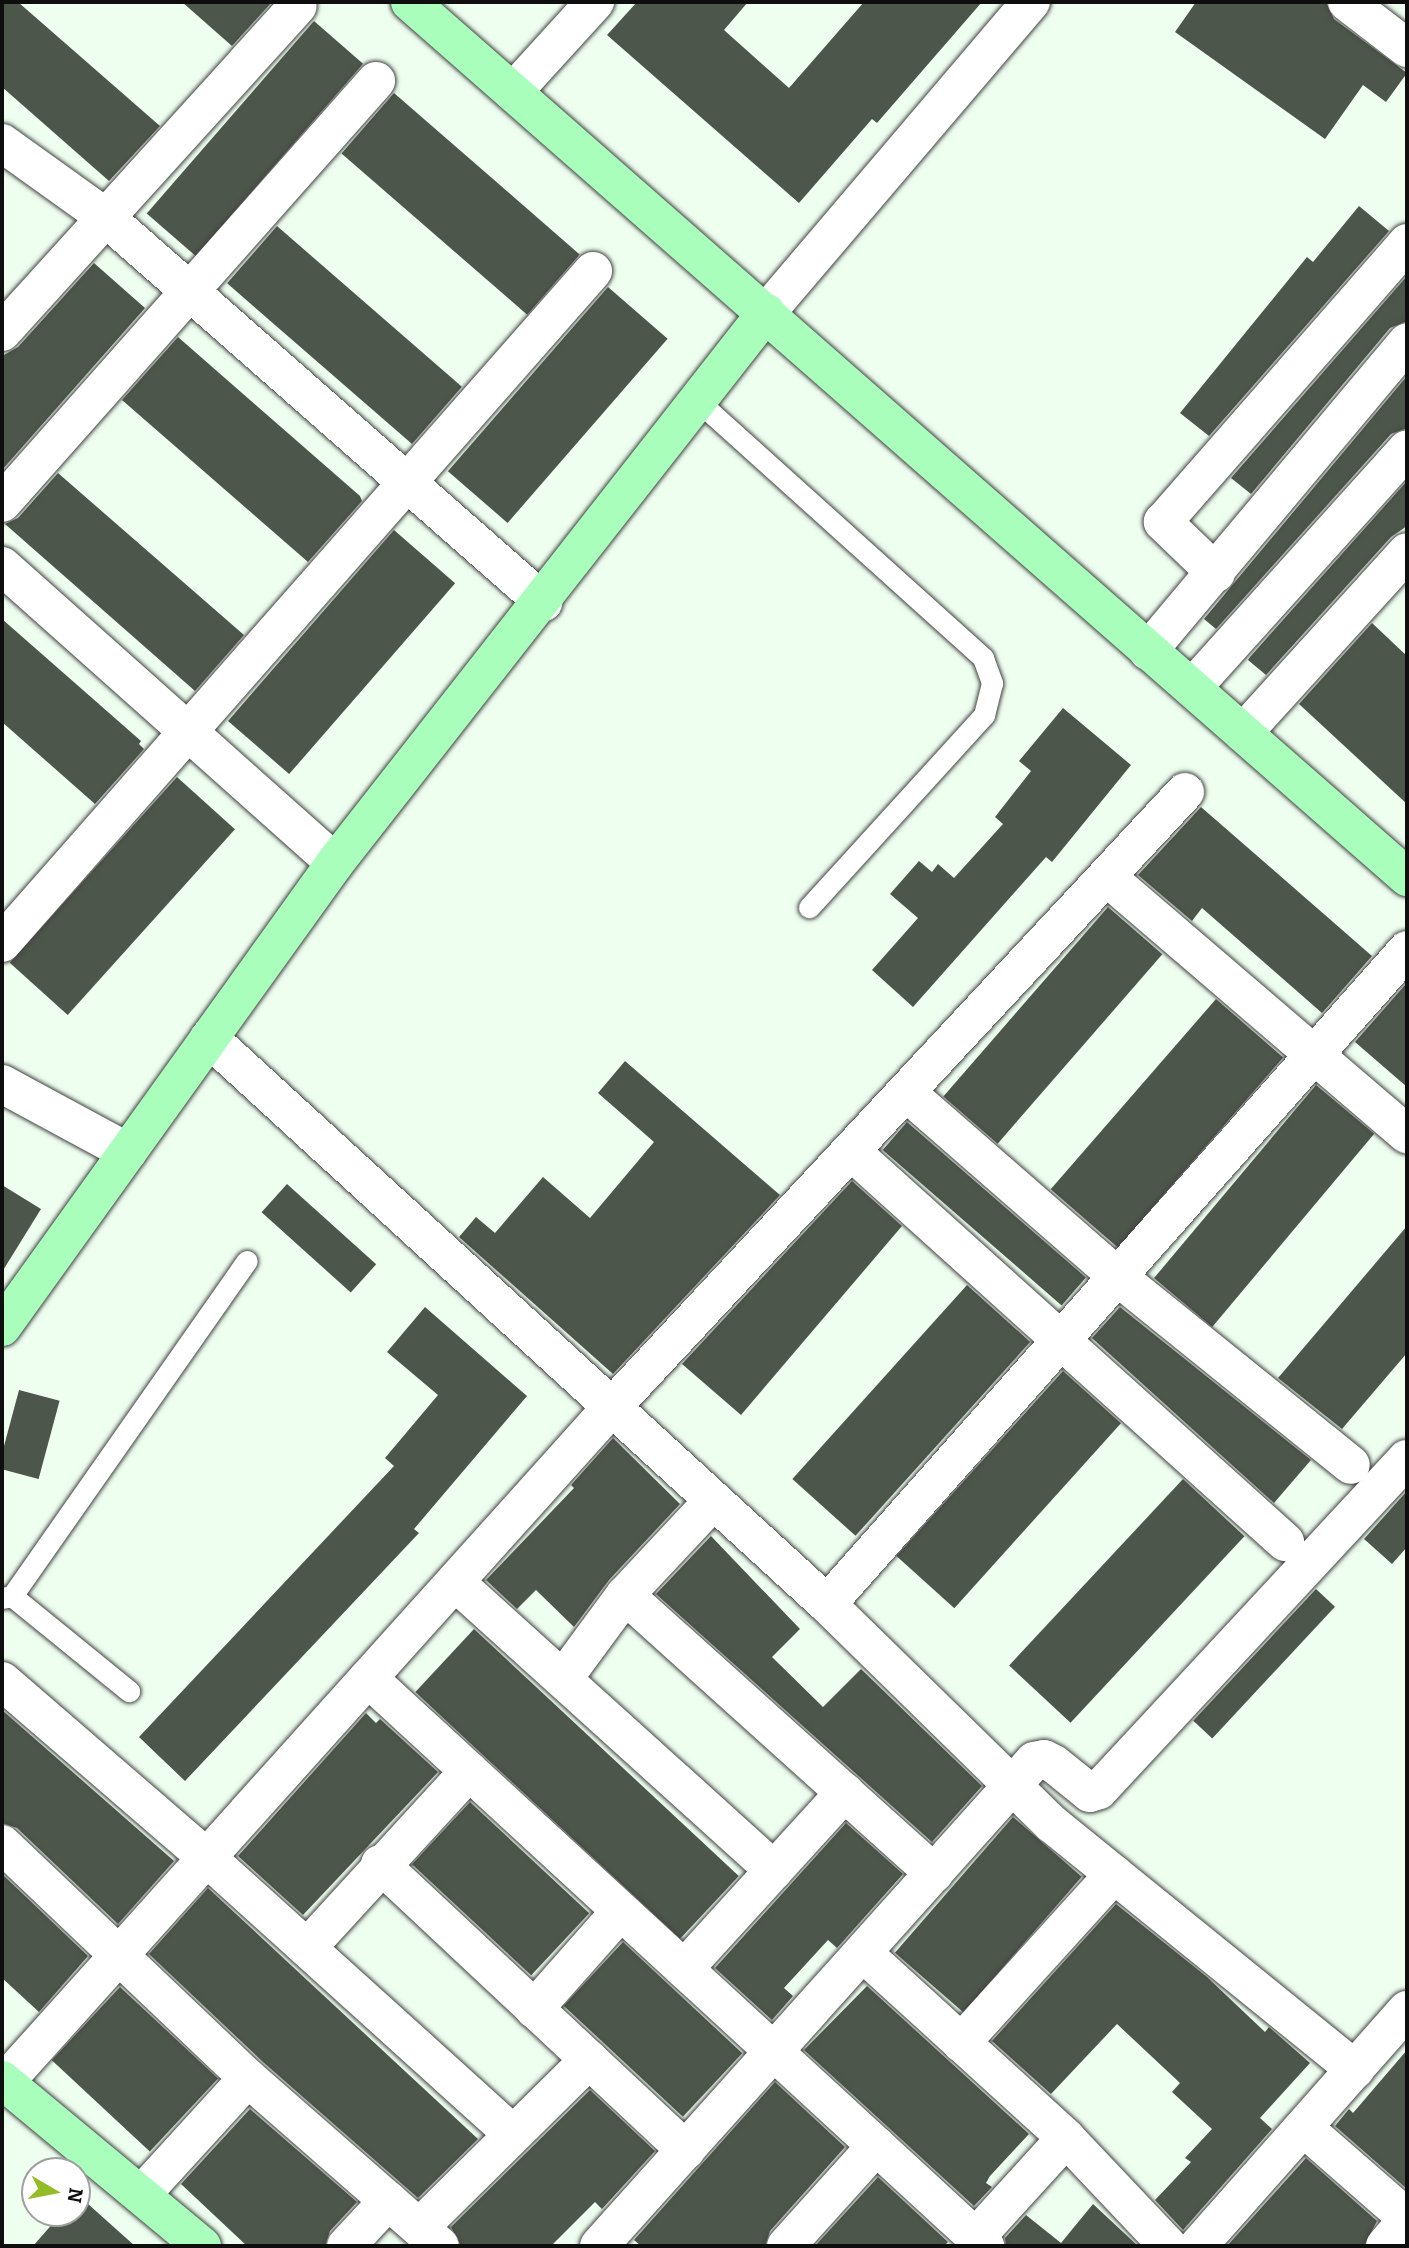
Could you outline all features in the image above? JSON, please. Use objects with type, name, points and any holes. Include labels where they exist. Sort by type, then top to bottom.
[{"type":"street","points":[[410,2],[1407,877]]},
{"type":"street","points":[[513,92],[595,2]]},
{"type":"street","points":[[2,1327],[335,863],[543,602],[766,313],[1031,2]]},
{"type":"street","points":[[1347,2],[1407,48]]},
{"type":"street","points":[[2,332],[104,216],[298,6]]},
{"type":"street","points":[[2,503],[376,81]]},
{"type":"street","points":[[2,143],[104,216],[189,295],[543,602]]},
{"type":"street","points":[[1216,573],[1164,522],[1407,243]]},
{"type":"street","points":[[2,943],[185,730],[593,271]]},
{"type":"street","points":[[1148,650],[1216,573],[1407,342]]},
{"type":"street","points":[[1192,688],[1407,449]]},
{"type":"street","points":[[1243,733],[1407,552]]},
{"type":"street","points":[[2,566],[335,863]]},
{"type":"street","points":[[202,2246],[3,2082],[611,1408],[1108,878],[1185,792]]},
{"type":"street","points":[[1108,878],[1313,1057],[1407,1134]]},
{"type":"street","points":[[827,1604],[1407,950]]},
{"type":"street","points":[[209,1038],[827,1604],[1015,1783],[1052,1824],[1355,2069]]},
{"type":"street","points":[[2,1084],[128,1152]]},
{"type":"street","points":[[907,1093],[1118,1277],[1351,1465]]},
{"type":"street","points":[[852,1152],[1285,1542]]},
{"type":"street","points":[[613,2242],[686,2150],[1034,1761],[1044,1759],[1090,1793],[1107,1784],[1407,1459]]},
{"type":"street","points":[[563,1679],[625,1595],[713,1501]]},
{"type":"street","points":[[456,1582],[774,1870]]},
{"type":"street","points":[[625,1595],[934,1873]]},
{"type":"street","points":[[368,1678],[619,1913],[684,1969],[980,2242],[1066,2138]]},
{"type":"street","points":[[2,1681],[205,1856],[513,2134]]},
{"type":"street","points":[[307,1948],[380,1864],[469,1771]]},
{"type":"street","points":[[684,1969],[845,1792]]},
{"type":"street","points":[[2,1844],[248,2078],[430,2237],[513,2134],[589,2060]]},
{"type":"street","points":[[380,1864],[686,2150]]},
{"type":"street","points":[[961,2043],[1114,1874]]},
{"type":"street","points":[[534,2009],[619,1913]]},
{"type":"street","points":[[863,1953],[1066,2138],[1168,2246]]},
{"type":"street","points":[[1198,2246],[1407,2010]]},
{"type":"street","points":[[142,2194],[248,2078]]},
{"type":"street","points":[[1304,2128],[1407,2219],[1385,2246]]},
{"type":"street","points":[[786,2246],[876,2146]]},
{"type":"street","points":[[346,2246],[388,2201]]},
{"type":"lane","points":[[698,401],[983,658],[992,683],[984,715],[809,907]]},
{"type":"lane","points":[[129,1691],[7,1597],[247,1261]]},
{"type":"building","points":[[2,2],[18,2],[160,126],[109,181],[2,87]]},
{"type":"building","points":[[182,2],[272,2],[232,46]]},
{"type":"building","points":[[637,2],[748,2],[724,30],[789,88],[864,2],[982,2],[877,123],[872,119],[799,203],[607,35]]},
{"type":"building","points":[[1196,2],[1326,2],[1334,19],[1407,73],[1386,102],[1363,85],[1325,139],[1175,32]]},
{"type":"building","points":[[314,21],[363,64],[196,256],[147,213]]},
{"type":"building","points":[[394,93],[580,254],[527,315],[342,153]]},
{"type":"building","points":[[1359,206],[1389,231],[1209,436],[1180,413],[1307,257],[1313,262]]},
{"type":"building","points":[[277,226],[462,387],[412,444],[227,283]]},
{"type":"building","points":[[94,263],[145,308],[2,470],[2,356],[18,347]]},
{"type":"building","points":[[1407,276],[1407,321],[1390,328],[1251,494],[1231,478]]},
{"type":"building","points":[[608,287],[668,339],[508,523],[448,471]]},
{"type":"building","points":[[178,337],[360,496],[362,501],[308,562],[122,400]]},
{"type":"building","points":[[1407,376],[1407,428],[1391,434],[1216,629],[1204,619]]},
{"type":"building","points":[[58,473],[244,635],[195,691],[5,524],[18,518]]},
{"type":"building","points":[[1407,481],[1407,526],[1391,537],[1266,675],[1248,660],[1250,657]]},
{"type":"building","points":[[394,530],[455,583],[289,774],[228,721]]},
{"type":"building","points":[[2,619],[141,741],[139,744],[144,749],[95,804],[2,722]]},
{"type":"building","points":[[1372,623],[1407,656],[1407,804],[1299,704]]},
{"type":"building","points":[[1063,708],[1131,765],[1052,862],[1046,857],[913,1007],[872,970],[918,918],[890,894],[919,861],[932,872],[938,864],[954,878],[1003,824],[995,817],[1031,771],[1019,761]]},
{"type":"building","points":[[177,777],[235,829],[68,1015],[10,963]]},
{"type":"building","points":[[1201,807],[1372,956],[1322,1013],[1202,908],[1192,921],[1138,875]]},
{"type":"building","points":[[1108,907],[1162,954],[998,1144],[943,1096]]},
{"type":"building","points":[[1405,985],[1407,987],[1407,1087],[1355,1042]]},
{"type":"building","points":[[1216,999],[1283,1057],[1118,1248],[1051,1189]]},
{"type":"building","points":[[625,1061],[780,1195],[613,1374],[459,1237],[476,1217],[495,1233],[543,1177],[590,1218],[654,1142],[598,1093]]},
{"type":"building","points":[[1316,1085],[1374,1134],[1212,1327],[1154,1278]]},
{"type":"building","points":[[907,1122],[1086,1277],[1062,1305],[883,1150]]},
{"type":"building","points":[[852,1181],[902,1226],[741,1415],[682,1364]]},
{"type":"building","points":[[287,1184],[376,1264],[351,1293],[262,1212]]},
{"type":"building","points":[[2,1185],[41,1209],[2,1272]]},
{"type":"building","points":[[1407,1226],[1407,1353],[1342,1429],[1278,1378]]},
{"type":"building","points":[[967,1285],[1030,1342],[856,1536],[792,1479]]},
{"type":"building","points":[[425,1307],[527,1396],[414,1529],[419,1533],[185,1781],[139,1737],[394,1466],[385,1458],[438,1395],[387,1352]]},
{"type":"building","points":[[1120,1307],[1311,1460],[1274,1503],[1092,1338]]},
{"type":"building","points":[[1063,1371],[1121,1423],[954,1608],[896,1556]]},
{"type":"building","points":[[19,1390],[60,1401],[39,1479],[2,1469],[2,1453]]},
{"type":"building","points":[[613,1438],[680,1504],[609,1580],[574,1627],[536,1590],[517,1609],[486,1580],[574,1488],[571,1485]]},
{"type":"building","points":[[1183,1479],[1244,1536],[1071,1723],[1009,1665]]},
{"type":"building","points":[[1407,1491],[1407,1547],[1392,1564],[1364,1539]]},
{"type":"building","points":[[711,1536],[800,1629],[772,1657],[823,1707],[861,1669],[982,1786],[932,1842],[656,1594]]},
{"type":"building","points":[[1316,1589],[1335,1607],[1212,1738],[1193,1721]]},
{"type":"building","points":[[474,1629],[739,1876],[680,1939],[415,1692]]},
{"type":"building","points":[[2,1710],[174,1861],[118,1924],[17,1828],[2,1823]]},
{"type":"building","points":[[366,1713],[376,1723],[380,1719],[438,1772],[303,1915],[238,1856]]},
{"type":"building","points":[[470,1802],[589,1913],[531,1975],[412,1864]]},
{"type":"building","points":[[1013,1817],[1082,1877],[964,2013],[895,1953]]},
{"type":"building","points":[[846,1823],[903,1874],[837,1948],[828,1940],[784,1988],[793,1996],[772,2020],[715,1968]]},
{"type":"building","points":[[2,1874],[88,1956],[39,2012],[2,1978]]},
{"type":"building","points":[[208,1888],[478,2139],[418,2198],[263,2062],[149,1954]]},
{"type":"building","points":[[1116,1904],[1207,1977],[1265,2032],[1269,2027],[1310,2063],[1260,2118],[1272,2129],[1183,2230],[1155,2200],[1191,2162],[1185,2158],[1212,2129],[1172,2092],[1180,2083],[1117,2024],[1051,2094],[992,2041]]},
{"type":"building","points":[[623,1942],[742,2053],[683,2117],[564,2006]]},
{"type":"building","points":[[867,1986],[1029,2134],[990,2176],[986,2183],[992,2187],[974,2206],[804,2050]]},
{"type":"building","points":[[120,1987],[218,2078],[150,2152],[52,2060]]},
{"type":"building","points":[[1407,2050],[1407,2189],[1335,2126],[1349,2109],[1353,2113]]},
{"type":"building","points":[[775,2082],[845,2147],[770,2231],[765,2246],[641,2246],[634,2240]]},
{"type":"building","points":[[590,2090],[655,2151],[602,2209],[595,2202],[551,2246],[461,2246],[451,2227]]},
{"type":"building","points":[[250,2109],[357,2202],[330,2231],[325,2246],[247,2246],[181,2184]]},
{"type":"building","points":[[1306,2158],[1377,2221],[1364,2246],[1227,2246]]},
{"type":"building","points":[[878,2177],[948,2242],[944,2246],[815,2246]]},
{"type":"building","points":[[1093,2204],[1138,2246],[1006,2246],[1005,2238],[1026,2215],[1061,2243]]},
{"type":"building","points":[[91,2207],[135,2246],[33,2246],[50,2227],[91,2227]]}]
